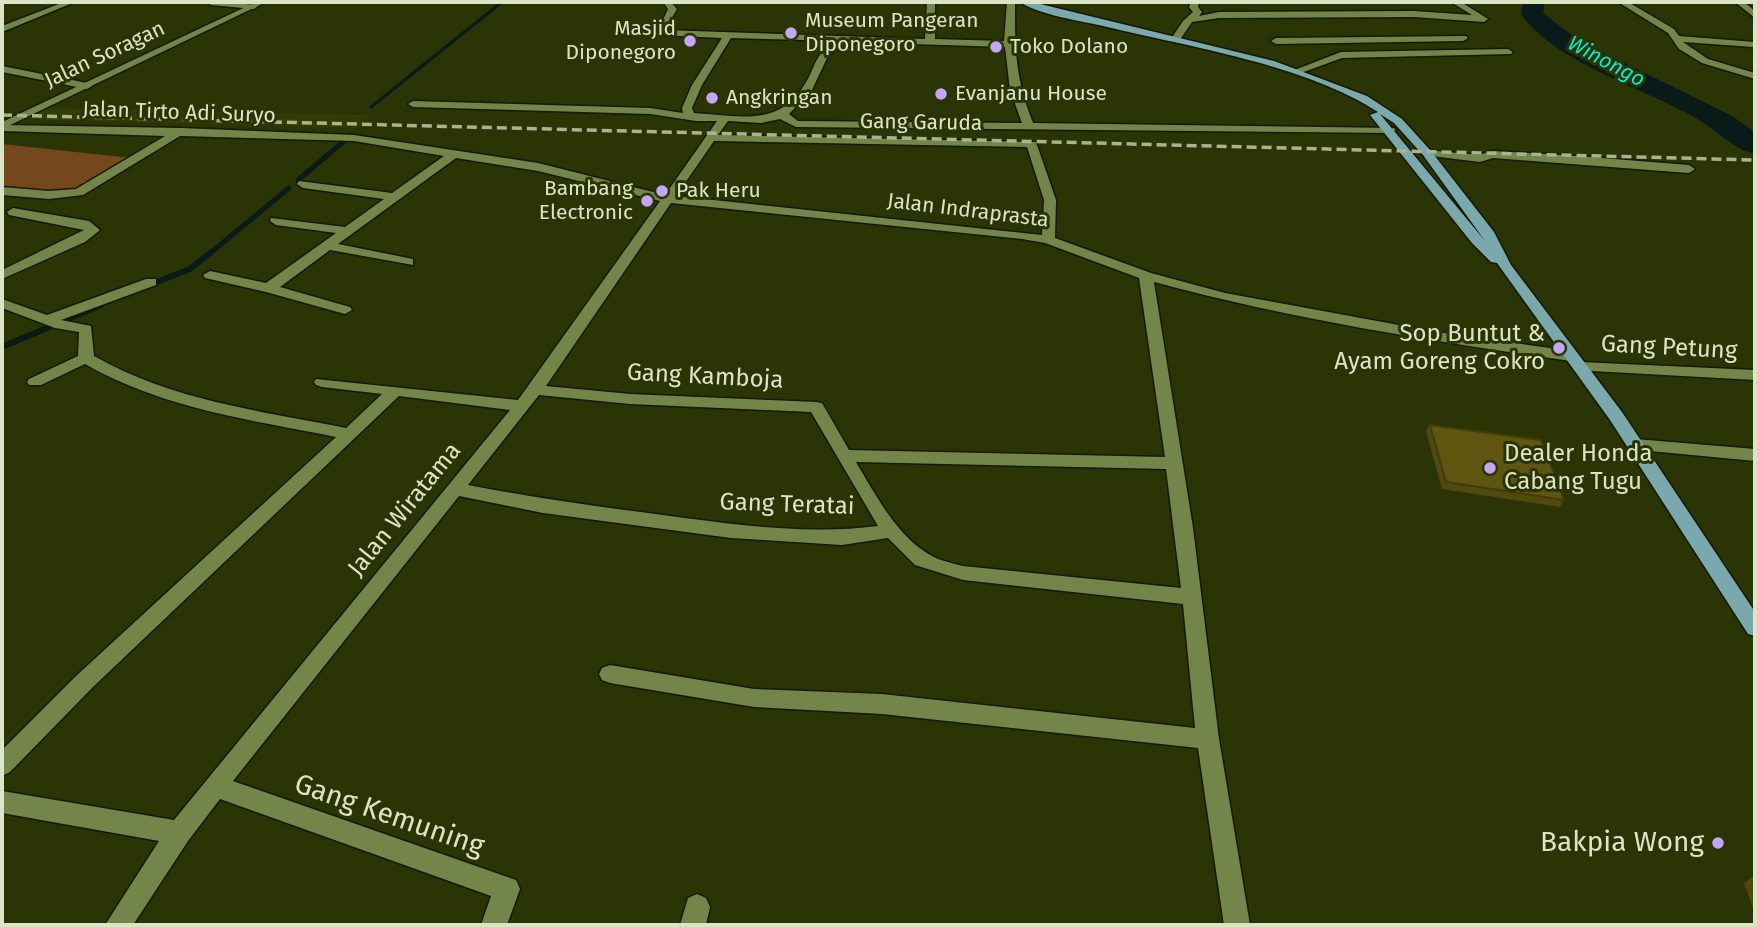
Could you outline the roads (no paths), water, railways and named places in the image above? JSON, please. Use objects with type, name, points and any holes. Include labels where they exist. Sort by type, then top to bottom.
[{"type":"main road","points":[[1024,2],[1301,73],[1363,98],[1407,129],[1494,243],[1505,266]]},
{"type":"main road","points":[[1341,90],[1390,130],[1477,240],[1505,266],[1634,444],[1755,628]]},
{"type":"street","points":[[2,29],[71,2]]},
{"type":"street","points":[[211,2],[258,4]]},
{"type":"street","points":[[667,2],[673,9],[659,33],[1009,44]]},
{"type":"street","points":[[930,40],[931,2]]},
{"type":"street","points":[[1011,2],[1009,44],[1015,90],[1029,126]]},
{"type":"street","points":[[1176,39],[1198,12],[1193,7],[1195,2]]},
{"type":"street","points":[[1193,18],[1219,15],[1414,14],[1484,19],[1455,2]]},
{"type":"street","points":[[1622,2],[1671,31],[1683,49],[1705,61],[1755,76]]},
{"type":"street","points":[[1739,2],[1755,15]]},
{"type":"street","name":"Jalan Soragan","points":[[2,127],[258,4]]},
{"type":"street","points":[[1181,6],[1193,18]]},
{"type":"street","points":[[1326,16],[1334,24]]},
{"type":"street","points":[[696,118],[688,115],[687,108],[697,85],[728,36]]},
{"type":"street","points":[[1276,41],[1346,36],[1463,38]]},
{"type":"street","points":[[810,37],[824,54]]},
{"type":"street","points":[[413,104],[650,111],[696,118],[764,120],[782,116],[807,90],[824,54],[844,42],[845,38]]},
{"type":"street","points":[[1677,39],[1753,44]]},
{"type":"street","points":[[1301,73],[1335,63],[1341,55],[1508,52]]},
{"type":"street","points":[[2,69],[87,86]]},
{"type":"street","points":[[782,116],[796,124],[1390,130]]},
{"type":"street","name":"Jalan Wiratama","points":[[118,925],[215,786],[535,390],[723,120]]},
{"type":"street","name":"Jalan Tirto Adi Suryo","points":[[2,127],[354,138]]},
{"type":"street","points":[[2,191],[49,195],[83,190],[181,131]]},
{"type":"street","name":"Jalan Indraprasta","points":[[354,138],[579,176],[668,199],[963,228],[1048,240],[1146,276],[1224,297],[1576,361]]},
{"type":"street","name":"Gang Garuda","points":[[709,138],[1032,144],[1035,146],[1050,200],[1048,240]]},
{"type":"street","points":[[1427,153],[1480,159],[1492,154],[1564,158],[1689,169]]},
{"type":"street","points":[[269,288],[454,154]]},
{"type":"street","points":[[303,184],[394,197]]},
{"type":"street","points":[[8,215],[49,195]]},
{"type":"street","points":[[2,275],[80,239],[93,230],[84,224],[8,215]]},
{"type":"street","points":[[276,221],[348,231]]},
{"type":"street","points":[[327,246],[408,262]]},
{"type":"street","points":[[210,275],[269,288],[345,310]]},
{"type":"street","points":[[1146,276],[1184,528],[1208,740],[1237,925]]},
{"type":"street","points":[[53,322],[151,282]]},
{"type":"street","points":[[2,303],[53,322],[86,330],[86,358]]},
{"type":"street","points":[[35,382],[86,358]]},
{"type":"street","points":[[86,358],[101,368],[210,406],[349,435]]},
{"type":"street","name":"Gang Petung","points":[[1576,361],[1755,375]]},
{"type":"street","points":[[322,382],[521,406]]},
{"type":"street","name":"Gang Kamboja","points":[[535,390],[630,399],[816,407],[892,531]]},
{"type":"street","points":[[2,765],[84,682],[394,392]]},
{"type":"street","points":[[1634,444],[1755,455]]},
{"type":"street","points":[[845,456],[1173,463]]},
{"type":"street","name":"Gang Teratai","points":[[453,489],[543,506],[731,531],[842,538],[892,531]]},
{"type":"street","points":[[892,531],[919,558],[952,570],[1191,597]]},
{"type":"street","points":[[610,674],[754,698],[883,704],[1208,740]]},
{"type":"street","name":"Gang Kemuning","points":[[215,786],[507,889],[494,925]]},
{"type":"street","points":[[2,802],[180,833]]},
{"type":"waterway","points":[[371,107],[502,2]]},
{"type":"waterway","name":"Winongo","points":[[1534,2],[1532,14],[1570,45],[1705,112],[1755,146]]},
{"type":"waterway","points":[[298,180],[343,142]]},
{"type":"waterway","points":[[208,255],[289,188]]},
{"type":"waterway","points":[[147,286],[190,269],[210,253]]},
{"type":"waterway","points":[[2,347],[101,305]]},
{"type":"railway","points":[[2,115],[1755,160]]},
{"type":"place","name":"Museum Pangeran Diponegoro","points":[[791,33]]},
{"type":"place","name":"Masjid Diponegoro","points":[[690,41]]},
{"type":"place","name":"Toko Dolano","points":[[996,47]]},
{"type":"place","name":"Evanjanu House","points":[[941,94]]},
{"type":"place","name":"Angkringan","points":[[712,98]]},
{"type":"place","name":"Pak Heru","points":[[662,191]]},
{"type":"place","name":"Bambang Electronic","points":[[647,201]]},
{"type":"place","name":"Sop Buntut & Ayam Goreng Cokro","points":[[1559,348]]},
{"type":"place","name":"Dealer Honda Cabang Tugu","points":[[1490,468]]},
{"type":"place","name":"Bakpia Wong","points":[[1718,843]]}]
